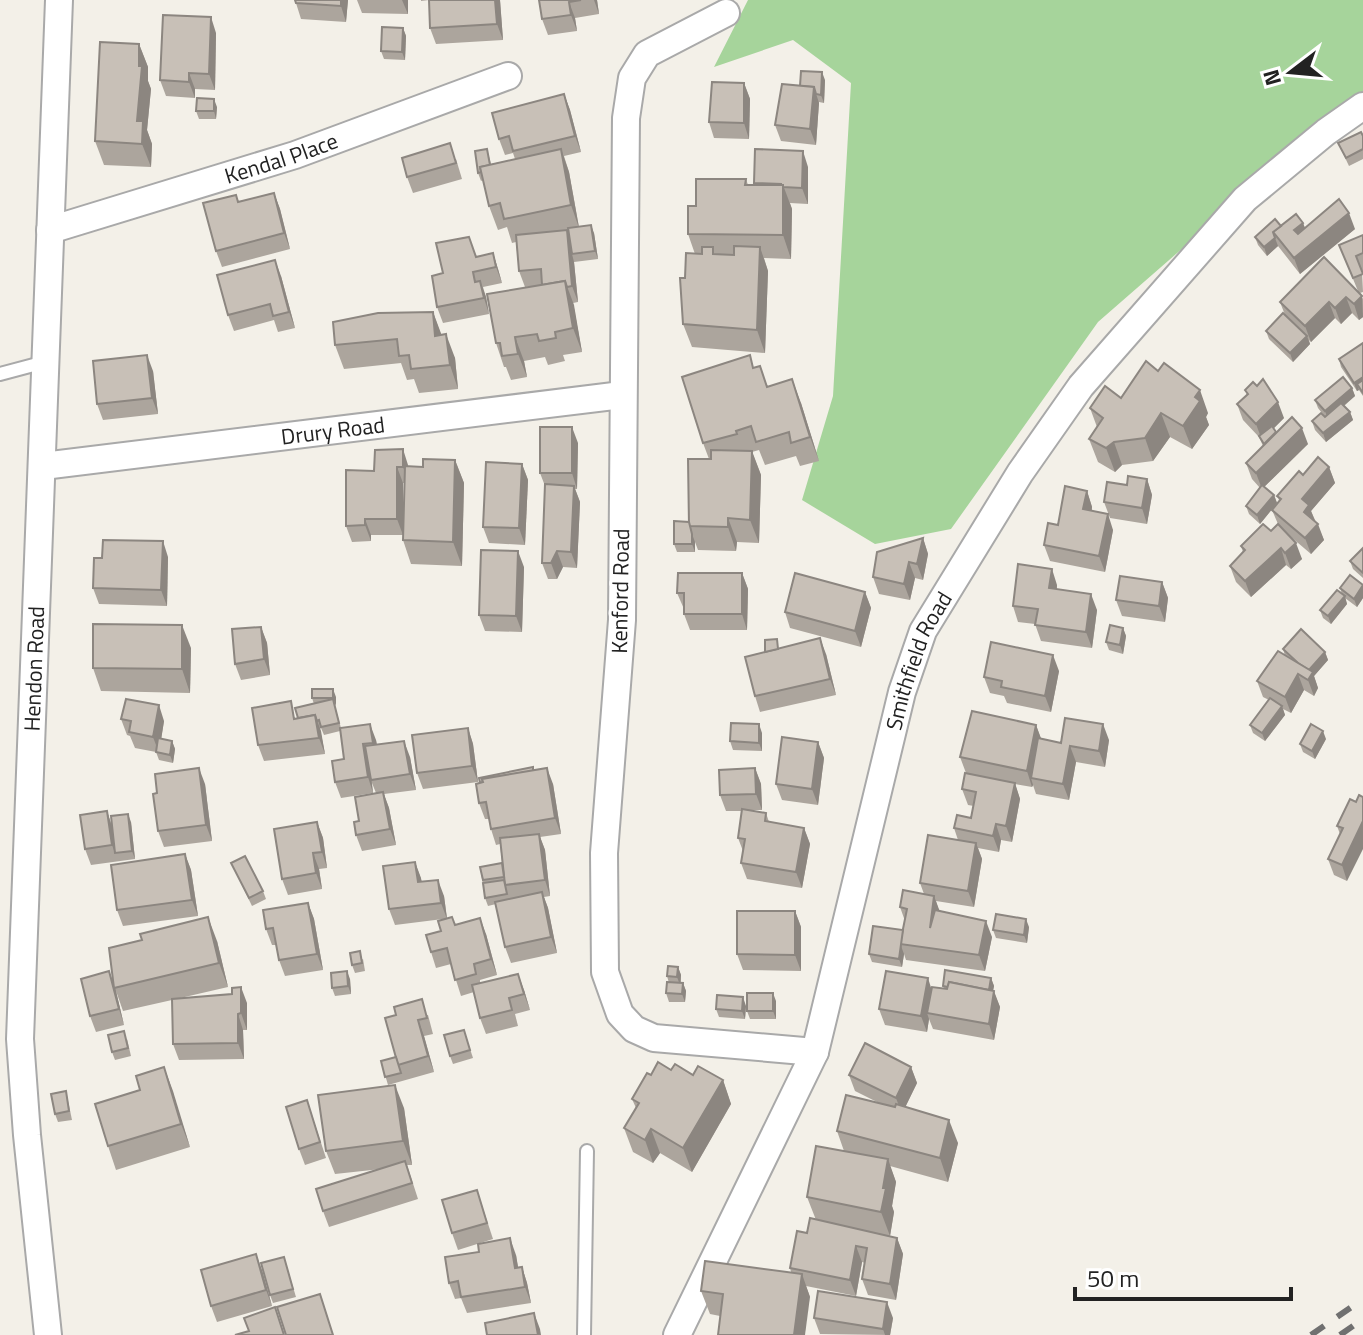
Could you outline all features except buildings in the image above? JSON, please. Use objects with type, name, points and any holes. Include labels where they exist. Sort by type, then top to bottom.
[{"type":"street","name":"Hendon Road","points":[[48,1335],[20,1039],[59,0]]},
{"type":"street","name":"Kenford Road","points":[[726,13],[647,54],[632,78],[626,118],[622,620],[604,853],[605,972],[620,1014],[634,1029],[654,1038],[815,1052]]},
{"type":"street","name":"Kendal Place","points":[[50,230],[295,155],[508,76]]},
{"type":"street","name":"Smithfield Road","points":[[677,1335],[815,1052],[902,692],[923,631],[1020,473],[1081,386],[1245,199],[1326,132],[1363,106]]},
{"type":"street","name":"Drury Road","points":[[43,466],[622,395]]},
{"type":"lane","points":[[0,374],[45,362]]},
{"type":"lane","points":[[584,1335],[587,1151]]},
{"type":"green space","points":[[748,0],[1363,0],[1363,91],[1098,322],[951,529],[875,544],[802,500],[833,396],[851,83],[793,40],[714,67]]},
{"type":"railway","points":[[1311,1335],[1363,1299]]},
{"type":"railway","points":[[1340,1335],[1363,1319]]}]
